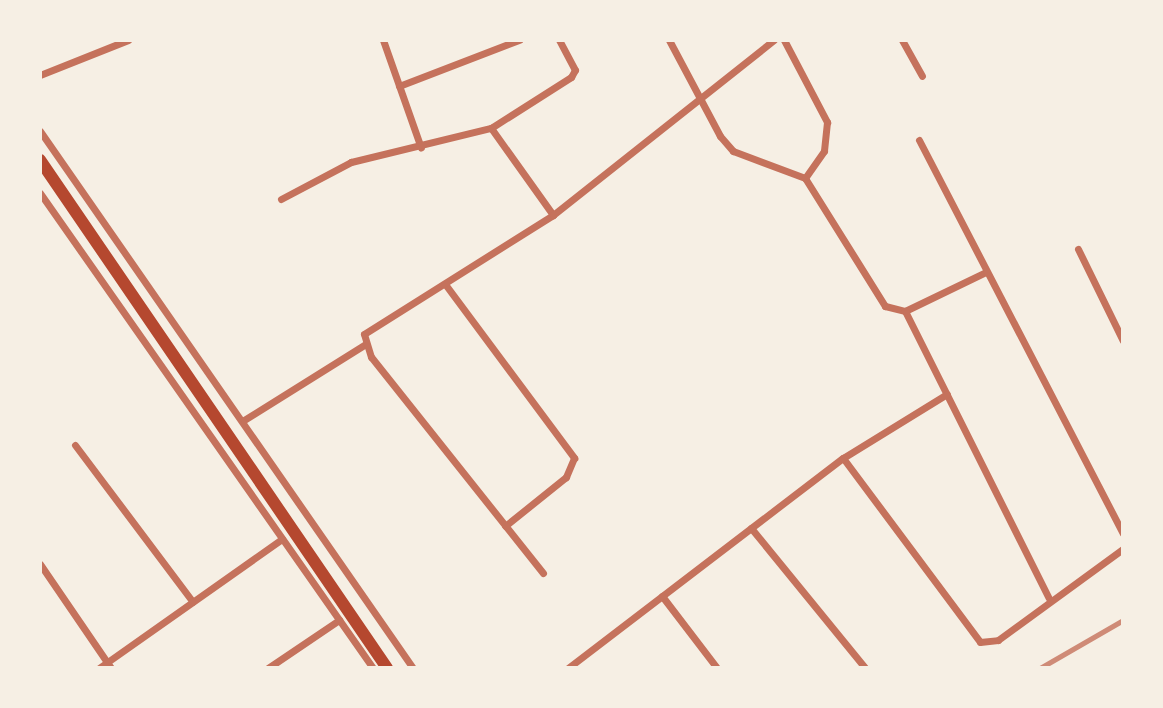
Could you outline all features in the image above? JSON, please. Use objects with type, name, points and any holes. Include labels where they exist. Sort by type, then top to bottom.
[{"type":"highway","points":[[40,160],[387,668]]},
{"type":"street","points":[[40,75],[128,40]]},
{"type":"street","points":[[383,40],[421,148]]},
{"type":"street","points":[[399,86],[519,40]]},
{"type":"street","points":[[281,199],[351,162],[421,148],[491,128],[571,77],[575,70],[559,40]]},
{"type":"street","points":[[669,40],[697,96],[733,151],[805,178],[876,294],[905,311],[1049,598]]},
{"type":"street","points":[[244,420],[364,345],[372,325],[445,284],[553,215],[697,96],[774,40]]},
{"type":"street","points":[[784,40],[827,122],[824,151],[805,178]]},
{"type":"street","points":[[902,40],[922,76]]},
{"type":"street","points":[[491,128],[553,215]]},
{"type":"street","points":[[40,131],[244,420],[413,668]]},
{"type":"street","points":[[919,140],[1123,533]]},
{"type":"street","points":[[40,193],[373,668]]},
{"type":"street","points":[[1078,249],[1123,341]]},
{"type":"street","points":[[905,311],[986,272]]},
{"type":"street","points":[[445,284],[574,458],[566,477],[505,526]]},
{"type":"street","points":[[364,345],[543,573]]},
{"type":"street","points":[[572,667],[843,458],[947,394]]},
{"type":"street","points":[[75,445],[193,602]]},
{"type":"street","points":[[843,458],[980,642],[998,640],[1049,598],[1123,549]]},
{"type":"street","points":[[751,528],[865,668]]},
{"type":"street","points":[[99,668],[109,665],[282,539]]},
{"type":"street","points":[[41,568],[109,665]]},
{"type":"street","points":[[662,596],[717,668]]},
{"type":"street","points":[[269,668],[339,620]]},
{"type":"railway","points":[[1040,668],[1123,620]]}]
